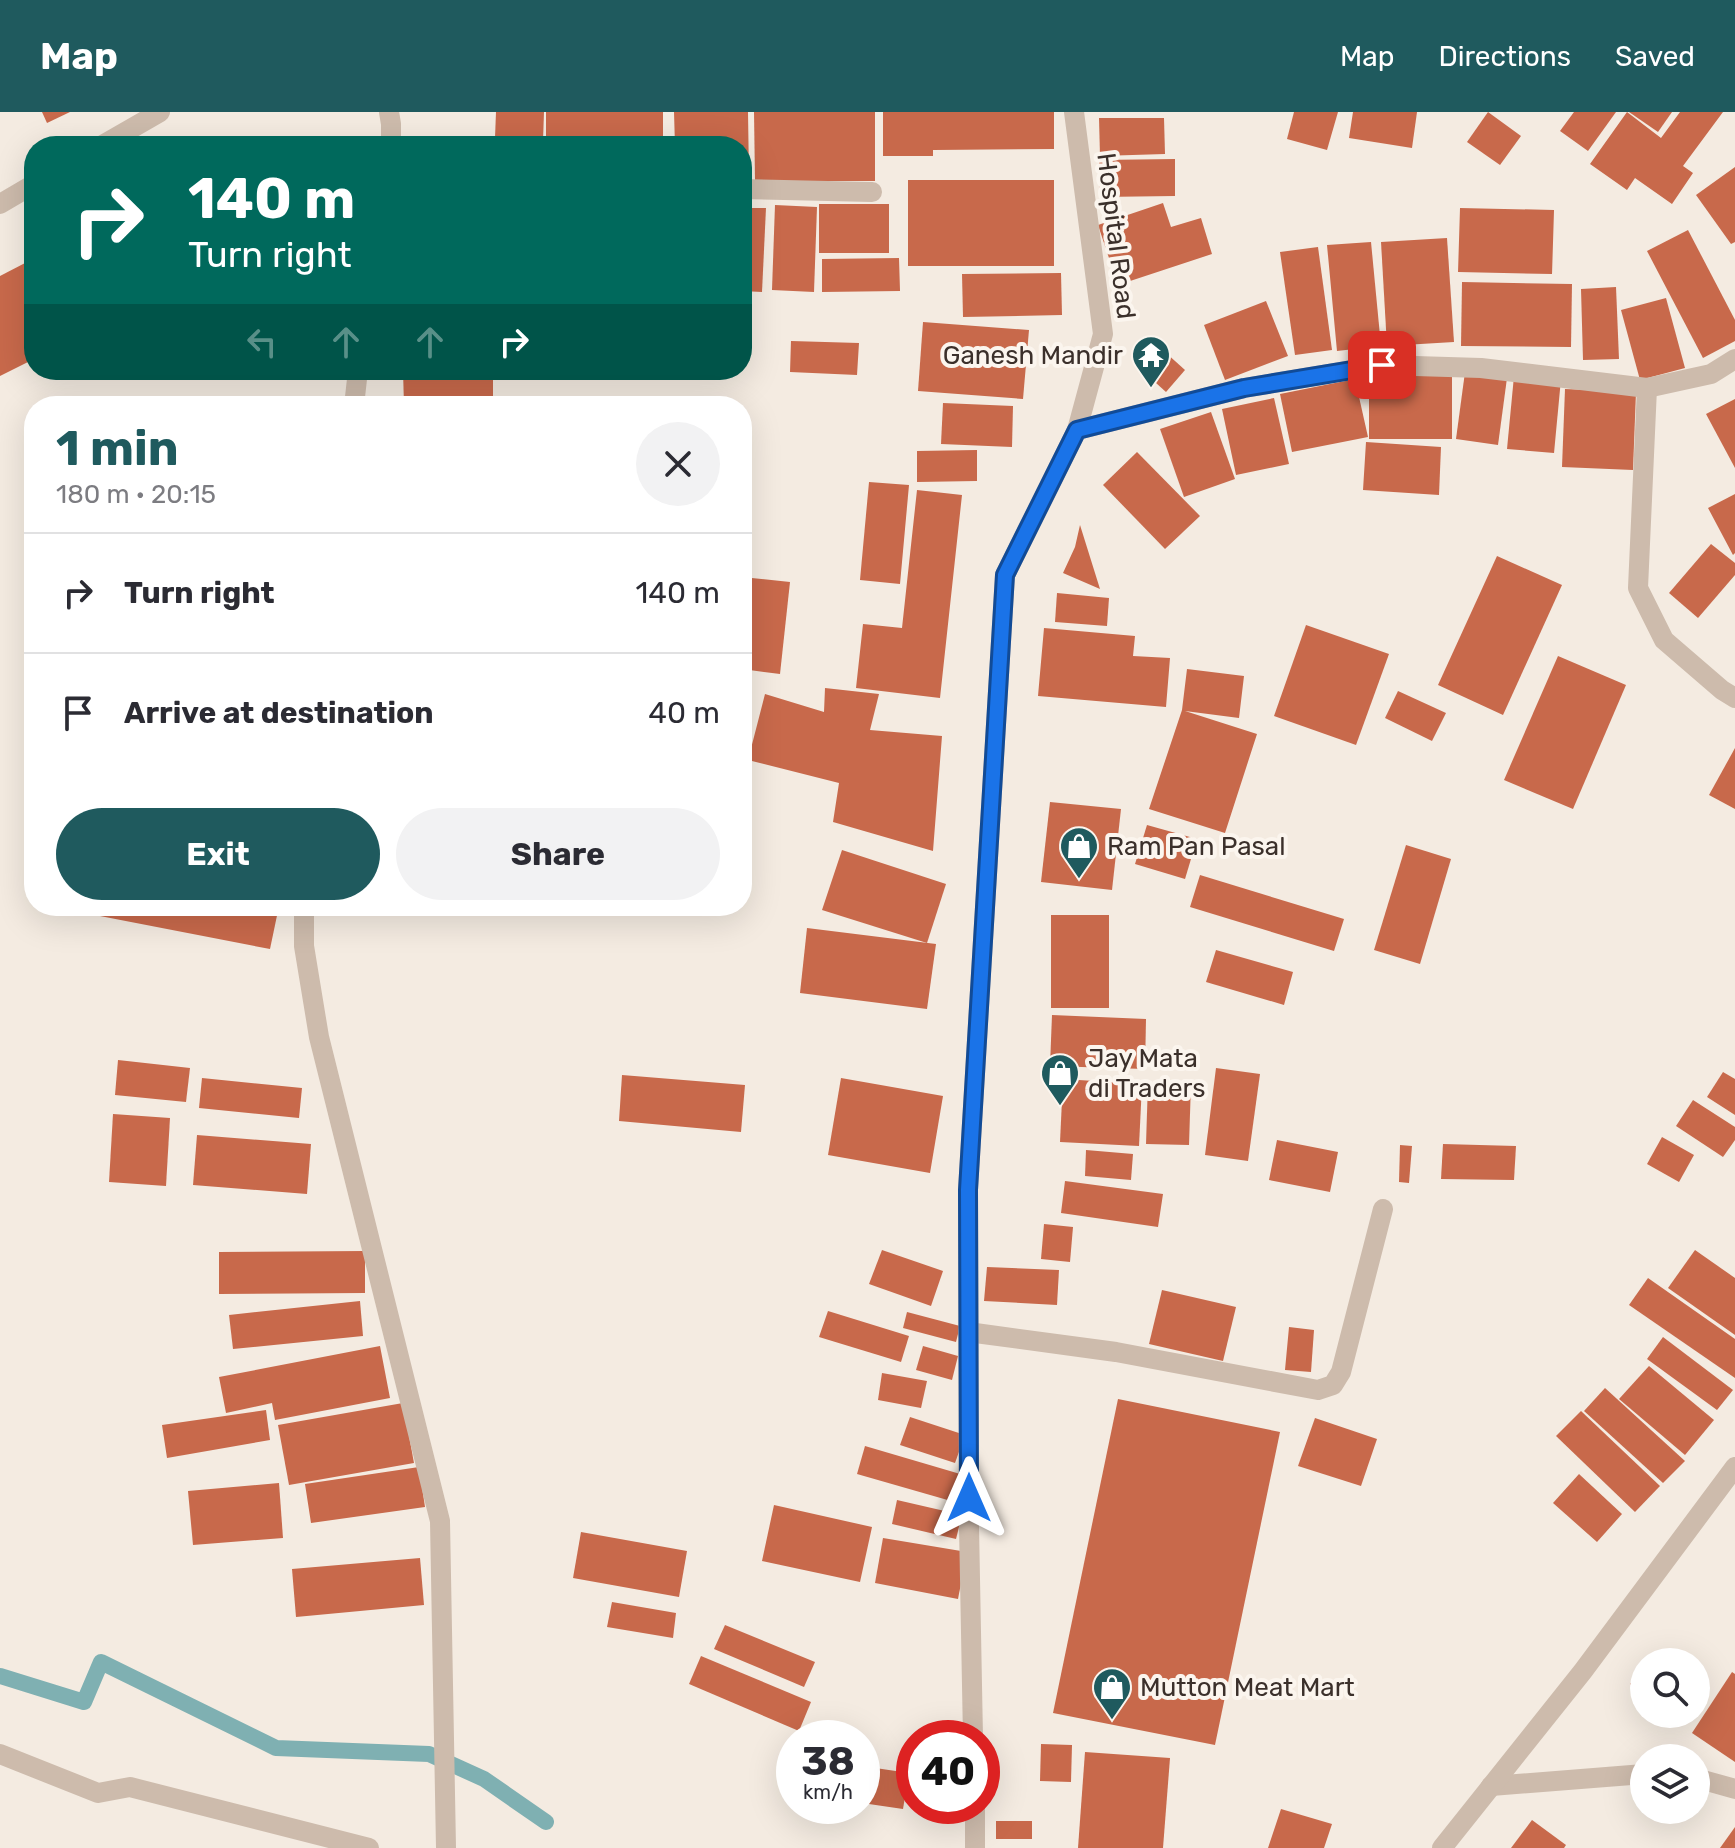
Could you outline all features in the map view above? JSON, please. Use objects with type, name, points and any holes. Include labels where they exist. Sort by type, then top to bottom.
[{"type":"street","points":[[118,136],[160,112]]},
{"type":"street","points":[[389,112],[391,136]]},
{"type":"street","name":"Hospital Road","points":[[973,1720],[968,1190],[1005,575],[1077,430],[1103,334],[1074,112]]},
{"type":"street","points":[[752,189],[872,192]]},
{"type":"street","points":[[0,204],[24,190]]},
{"type":"street","points":[[1077,430],[1244,388],[1382,365],[1481,368],[1647,388],[1711,374],[1735,359]]},
{"type":"street","points":[[1647,388],[1638,588],[1664,640],[1735,698]]},
{"type":"street","points":[[304,916],[304,946],[319,1037],[440,1521],[446,1848]]},
{"type":"street","points":[[968,1332],[1116,1352],[1318,1390],[1333,1385],[1341,1372],[1383,1209]]},
{"type":"street","points":[[1442,1848],[1583,1671],[1735,1467]]},
{"type":"street","points":[[0,1754],[98,1793],[130,1787],[369,1848]]},
{"type":"street","points":[[1491,1786],[1630,1775]]},
{"type":"street","points":[[1710,1782],[1735,1789]]},
{"type":"street","points":[[975,1824],[975,1848]]},
{"type":"building","points":[[42,112],[70,112],[47,123]]},
{"type":"building","points":[[496,112],[544,112],[543,136],[495,136]]},
{"type":"building","points":[[546,112],[663,112],[663,136],[546,136]]},
{"type":"building","points":[[674,112],[748,112],[748,136],[675,136]]},
{"type":"building","points":[[754,112],[875,112],[875,181],[755,181]]},
{"type":"building","points":[[883,112],[1054,112],[1054,149],[933,150],[933,156],[883,156]]},
{"type":"building","points":[[1294,112],[1338,112],[1327,150],[1287,139]]},
{"type":"building","points":[[1353,112],[1417,112],[1412,148],[1349,138]]},
{"type":"building","points":[[1488,112],[1521,136],[1500,165],[1467,142]]},
{"type":"building","points":[[1574,112],[1616,112],[1588,151],[1560,131]]},
{"type":"building","points":[[1627,112],[1661,138],[1680,112],[1723,112],[1683,166],[1693,173],[1672,204],[1635,178],[1627,190],[1590,164]]},
{"type":"building","points":[[1629,112],[1672,112],[1658,132]]},
{"type":"building","points":[[1099,118],[1164,118],[1165,154],[1100,156]]},
{"type":"building","points":[[1175,159],[1175,196],[1100,197],[1099,160]]},
{"type":"building","points":[[1735,167],[1735,242],[1731,244],[1696,195]]},
{"type":"building","points":[[908,180],[1054,180],[1054,266],[908,266]]},
{"type":"building","points":[[1163,203],[1171,227],[1201,218],[1212,254],[1118,285],[1098,225]]},
{"type":"building","points":[[819,204],[889,204],[889,253],[819,253]]},
{"type":"building","points":[[775,205],[817,207],[814,292],[772,290]]},
{"type":"building","points":[[752,208],[766,208],[762,292],[752,292]]},
{"type":"building","points":[[1460,208],[1554,210],[1552,274],[1458,272]]},
{"type":"building","points":[[1688,230],[1735,320],[1735,341],[1703,358],[1647,251]]},
{"type":"building","points":[[1447,238],[1454,342],[1387,346],[1381,242]]},
{"type":"building","points":[[1371,242],[1381,346],[1337,351],[1327,245]]},
{"type":"building","points":[[1318,247],[1332,350],[1295,355],[1280,252]]},
{"type":"building","points":[[899,258],[900,291],[822,292],[822,259]]},
{"type":"building","points":[[24,264],[24,364],[0,376],[0,276]]},
{"type":"building","points":[[1061,273],[1062,315],[963,317],[962,274]]},
{"type":"building","points":[[1462,282],[1572,284],[1571,347],[1461,346]]},
{"type":"building","points":[[1616,287],[1619,359],[1583,360],[1581,289]]},
{"type":"building","points":[[1666,298],[1685,368],[1640,380],[1621,310]]},
{"type":"building","points":[[1266,301],[1288,356],[1225,380],[1204,325]]},
{"type":"building","points":[[923,322],[1029,330],[1023,399],[918,391]]},
{"type":"building","points":[[791,341],[859,343],[857,375],[790,372]]},
{"type":"building","points":[[1165,352],[1185,370],[1166,392],[1146,374]]},
{"type":"building","points":[[1465,372],[1507,378],[1498,445],[1456,439]]},
{"type":"building","points":[[1369,376],[1452,376],[1452,439],[1369,439]]},
{"type":"building","points":[[1514,376],[1561,379],[1554,453],[1507,449]]},
{"type":"building","points":[[1355,379],[1368,437],[1292,452],[1280,394]]},
{"type":"building","points":[[403,380],[493,380],[493,396],[404,396]]},
{"type":"building","points":[[1565,389],[1636,392],[1633,470],[1562,467]]},
{"type":"building","points":[[1274,398],[1289,464],[1236,475],[1222,409]]},
{"type":"building","points":[[1735,399],[1735,468],[1706,414]]},
{"type":"building","points":[[943,403],[1013,406],[1012,447],[941,444]]},
{"type":"building","points":[[1211,412],[1235,479],[1184,497],[1160,429]]},
{"type":"building","points":[[1366,442],[1441,447],[1439,495],[1363,490]]},
{"type":"building","points":[[977,450],[977,481],[917,482],[917,451]]},
{"type":"building","points":[[1137,452],[1200,516],[1165,549],[1103,485]]},
{"type":"building","points":[[869,482],[909,485],[900,584],[860,580]]},
{"type":"building","points":[[917,490],[962,495],[940,698],[856,688],[863,624],[902,628]]},
{"type":"building","points":[[1735,494],[1735,553],[1733,555],[1708,508]]},
{"type":"building","points":[[1080,525],[1100,589],[1063,573],[1075,547]]},
{"type":"building","points":[[1711,544],[1735,563],[1735,575],[1698,618],[1669,593]]},
{"type":"building","points":[[1497,556],[1562,585],[1503,715],[1438,685]]},
{"type":"building","points":[[752,578],[790,582],[780,674],[752,670]]},
{"type":"building","points":[[1057,593],[1109,598],[1107,626],[1055,622]]},
{"type":"building","points":[[1306,625],[1389,654],[1356,745],[1274,716]]},
{"type":"building","points":[[1044,628],[1135,636],[1133,656],[1170,658],[1166,707],[1038,696]]},
{"type":"building","points":[[1558,656],[1626,685],[1573,809],[1504,780]]},
{"type":"building","points":[[1187,669],[1244,676],[1239,718],[1185,711],[1257,734],[1225,833],[1149,809],[1182,710]]},
{"type":"building","points":[[825,688],[879,694],[870,730],[942,736],[933,851],[833,822],[839,783],[752,761],[752,744],[765,694],[824,712]]},
{"type":"building","points":[[1398,691],[1446,713],[1432,741],[1385,718]]},
{"type":"building","points":[[1735,748],[1735,809],[1709,795]]},
{"type":"building","points":[[1050,802],[1121,809],[1112,890],[1041,882]]},
{"type":"building","points":[[1147,825],[1197,839],[1185,879],[1135,864]]},
{"type":"building","points":[[1406,845],[1451,859],[1420,964],[1374,950]]},
{"type":"building","points":[[842,850],[946,884],[927,943],[822,910]]},
{"type":"building","points":[[1200,875],[1344,919],[1334,951],[1190,907]]},
{"type":"building","points":[[1051,915],[1109,915],[1109,1008],[1051,1008]]},
{"type":"building","points":[[100,916],[277,916],[270,949]]},
{"type":"building","points":[[807,928],[936,944],[927,1009],[800,993]]},
{"type":"building","points":[[1216,950],[1293,972],[1284,1005],[1206,982]]},
{"type":"building","points":[[1052,1015],[1146,1019],[1145,1069],[1050,1066]]},
{"type":"building","points":[[118,1060],[190,1068],[186,1102],[115,1095]]},
{"type":"building","points":[[1216,1068],[1260,1074],[1248,1161],[1205,1155]]},
{"type":"building","points":[[1723,1072],[1735,1079],[1735,1115],[1707,1097]]},
{"type":"building","points":[[622,1075],[745,1085],[741,1132],[619,1121]]},
{"type":"building","points":[[202,1078],[302,1088],[299,1118],[199,1108]]},
{"type":"building","points":[[841,1078],[943,1096],[930,1173],[828,1155]]},
{"type":"building","points":[[1063,1079],[1142,1084],[1139,1146],[1060,1142]]},
{"type":"building","points":[[1148,1082],[1191,1083],[1189,1145],[1146,1144]]},
{"type":"building","points":[[1693,1100],[1735,1127],[1735,1140],[1723,1157],[1676,1126]]},
{"type":"building","points":[[113,1114],[170,1118],[166,1186],[109,1182]]},
{"type":"building","points":[[197,1135],[311,1144],[307,1194],[193,1185]]},
{"type":"building","points":[[1662,1137],[1694,1155],[1679,1182],[1647,1164]]},
{"type":"building","points":[[1277,1140],[1338,1152],[1330,1192],[1269,1180]]},
{"type":"building","points":[[1443,1144],[1516,1146],[1514,1180],[1441,1179]]},
{"type":"building","points":[[1400,1145],[1412,1146],[1409,1183],[1399,1182]]},
{"type":"building","points":[[1086,1150],[1133,1154],[1131,1180],[1085,1176]]},
{"type":"building","points":[[1065,1181],[1163,1194],[1158,1227],[1061,1213]]},
{"type":"building","points":[[1044,1224],[1073,1227],[1070,1262],[1041,1259]]},
{"type":"building","points":[[882,1250],[943,1271],[931,1306],[869,1284]]},
{"type":"building","points":[[1695,1250],[1735,1278],[1735,1335],[1668,1288]]},
{"type":"building","points":[[365,1251],[365,1293],[219,1294],[219,1252]]},
{"type":"building","points":[[987,1267],[1059,1270],[1057,1305],[984,1301]]},
{"type":"building","points":[[1648,1278],[1735,1339],[1735,1378],[1629,1305]]},
{"type":"building","points":[[1162,1290],[1236,1307],[1223,1361],[1149,1344]]},
{"type":"building","points":[[360,1301],[363,1336],[233,1349],[229,1315]]},
{"type":"building","points":[[828,1311],[909,1336],[901,1362],[819,1337]]},
{"type":"building","points":[[907,1312],[960,1326],[956,1342],[903,1328]]},
{"type":"building","points":[[1289,1327],[1314,1330],[1311,1372],[1285,1370]]},
{"type":"building","points":[[1663,1337],[1733,1390],[1717,1410],[1647,1359]]},
{"type":"building","points":[[380,1346],[390,1398],[275,1420],[272,1403],[226,1413],[219,1377]]},
{"type":"building","points":[[923,1346],[958,1356],[952,1380],[916,1370]]},
{"type":"building","points":[[1649,1366],[1714,1420],[1685,1455],[1619,1399]]},
{"type":"building","points":[[882,1373],[927,1381],[921,1408],[878,1400]]},
{"type":"building","points":[[1605,1388],[1685,1461],[1663,1483],[1584,1411]]},
{"type":"building","points":[[1118,1399],[1280,1432],[1215,1745],[1053,1713]]},
{"type":"building","points":[[403,1403],[414,1463],[289,1485],[278,1425]]},
{"type":"building","points":[[266,1410],[270,1440],[167,1458],[162,1425]]},
{"type":"building","points":[[1581,1411],[1660,1486],[1635,1512],[1556,1436]]},
{"type":"building","points":[[910,1417],[965,1435],[955,1463],[900,1445]]},
{"type":"building","points":[[1315,1418],[1377,1439],[1361,1486],[1298,1466]]},
{"type":"building","points":[[865,1446],[967,1476],[958,1503],[857,1474]]},
{"type":"building","points":[[419,1467],[425,1507],[311,1523],[305,1484]]},
{"type":"building","points":[[1579,1474],[1622,1514],[1597,1542],[1553,1503]]},
{"type":"building","points":[[279,1483],[283,1538],[193,1545],[188,1491]]},
{"type":"building","points":[[897,1500],[962,1515],[956,1539],[892,1524]]},
{"type":"building","points":[[774,1505],[872,1527],[860,1582],[762,1561]]},
{"type":"building","points":[[581,1532],[687,1551],[679,1597],[573,1578]]},
{"type":"building","points":[[883,1538],[967,1552],[958,1599],[875,1583]]},
{"type":"building","points":[[420,1558],[424,1605],[296,1617],[292,1569]]},
{"type":"building","points":[[612,1602],[676,1613],[673,1638],[607,1627]]},
{"type":"building","points":[[725,1625],[815,1662],[804,1687],[714,1649]]},
{"type":"building","points":[[701,1656],[811,1702],[804,1720],[776,1721],[689,1684]]},
{"type":"building","points":[[1732,1672],[1735,1674],[1735,1762],[1692,1733],[1695,1728],[1710,1728],[1710,1706]]},
{"type":"building","points":[[1041,1744],[1072,1745],[1071,1782],[1040,1781]]},
{"type":"building","points":[[1085,1752],[1170,1758],[1163,1848],[1078,1848]]},
{"type":"building","points":[[880,1769],[896,1771],[896,1808],[880,1806]]},
{"type":"building","points":[[1281,1809],[1332,1824],[1324,1848],[1268,1848]]},
{"type":"building","points":[[1532,1820],[1566,1845],[1564,1848],[1511,1848]]},
{"type":"building","points":[[1000,1821],[1032,1821],[1032,1839],[996,1839],[996,1824]]},
{"type":"building","points":[[1735,1827],[1735,1848],[1720,1848]]},
{"type":"waterway","points":[[0,1676],[84,1702],[101,1662],[276,1748],[429,1754],[484,1779],[546,1822]]},
{"type":"place","name":"Ganesh Mandir","points":[[1151,389]]},
{"type":"place","name":"Ram Pan Pasal","points":[[1079,880]]},
{"type":"place","name":"Jay Mata di Traders","points":[[1060,1107]]},
{"type":"place","name":"Mutton Meat Mart","points":[[1112,1721]]},
{"type":"route","points":[[969,1498],[968,1190],[1005,575],[1077,430],[1244,388],[1382,365]]}]
